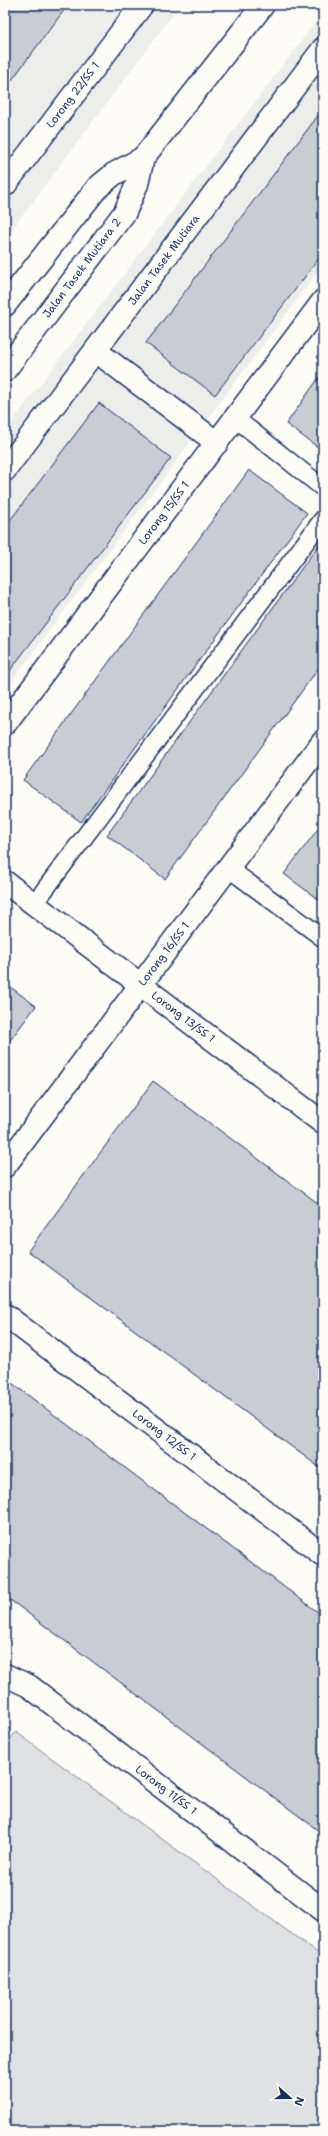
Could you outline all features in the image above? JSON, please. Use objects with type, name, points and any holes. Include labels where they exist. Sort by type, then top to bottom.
[{"type":"street","name":"Lorong 22/SS 1","points":[[5,185],[142,5]]},
{"type":"street","name":"Jalan Tasek Mutiara 2","points":[[5,305],[97,188],[114,174],[143,158],[257,9]]},
{"type":"street","name":"Jalan Tasek Mutiara","points":[[5,470],[323,49]]},
{"type":"street","name":"Jalan Tasek Mutiara 2","points":[[5,370],[125,212],[137,184],[143,158]]},
{"type":"street","name":"Lorong 15/SS 1","points":[[5,724],[323,301]]},
{"type":"street","points":[[96,351],[217,442]]},
{"type":"street","name":"Lorong 16/SS 1","points":[[5,1166],[323,741]]},
{"type":"street","name":"Lorong 13/SS 1","points":[[5,882],[323,1123]]},
{"type":"street","name":"Lorong 12/SS 1","points":[[5,1315],[323,1555]]},
{"type":"street","name":"Lorong 11/SS 1","points":[[5,1675],[29,1686],[323,1910]]},
{"type":"lane","points":[[235,418],[323,488]]},
{"type":"lane","points":[[34,904],[323,519]]},
{"type":"lane","points":[[228,868],[323,938]]},
{"type":"shaded area","points":[[5,5],[180,5],[5,239]]},
{"type":"shaded area","points":[[323,12],[323,265],[5,690],[5,431]]},
{"type":"shaded area","points":[[16,1732],[323,1957],[323,2131],[5,2131],[5,1745]]},
{"type":"building","points":[[5,5],[68,5],[5,89]]},
{"type":"building","points":[[323,109],[323,253],[215,395],[146,343]]},
{"type":"building","points":[[323,372],[323,451],[286,424]]},
{"type":"building","points":[[99,403],[171,458],[5,677],[5,527]]},
{"type":"building","points":[[249,470],[307,513],[81,822],[23,780]]},
{"type":"building","points":[[323,539],[323,662],[165,879],[107,835]]},
{"type":"building","points":[[323,822],[323,903],[284,874]]},
{"type":"building","points":[[5,983],[36,1006],[5,1047]]},
{"type":"building","points":[[153,1081],[323,1207],[323,1470],[28,1251]]},
{"type":"building","points":[[5,1378],[323,1616],[323,1834],[5,1596]]}]
